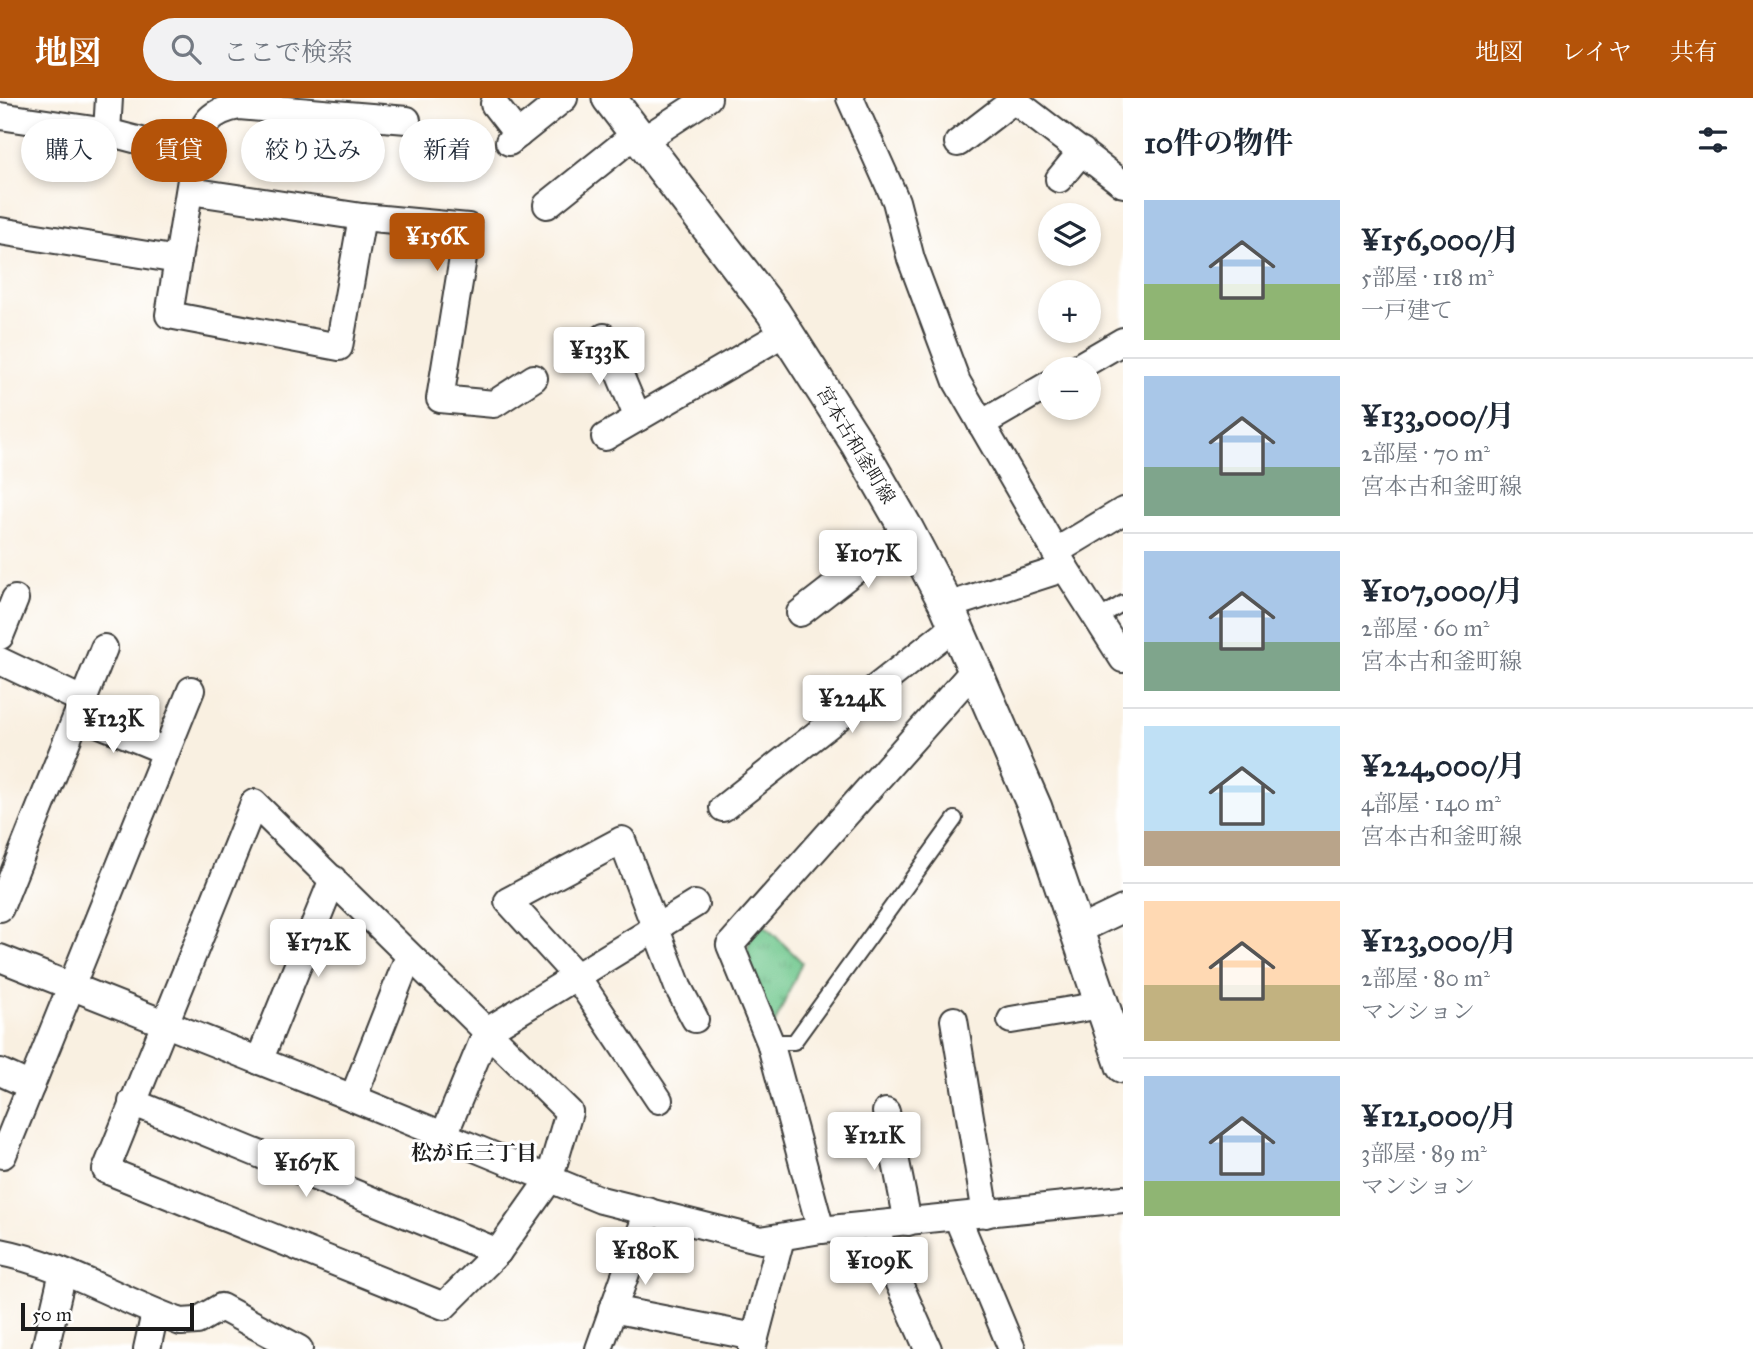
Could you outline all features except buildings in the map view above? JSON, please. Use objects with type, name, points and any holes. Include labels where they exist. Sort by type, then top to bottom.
[{"type":"street","points":[[108,119],[109,98]]},
{"type":"street","points":[[494,104],[513,138],[564,98]]},
{"type":"street","name":"宮本古和釜町線","points":[[609,98],[786,332],[857,443],[907,530],[952,616],[1035,808],[1123,1066]]},
{"type":"street","points":[[547,205],[639,137],[708,98]]},
{"type":"street","points":[[850,98],[895,201],[911,260],[957,382],[1060,560],[1123,659]]},
{"type":"street","points":[[958,143],[1013,99],[1123,184]]},
{"type":"street","points":[[209,119],[221,109],[239,106],[399,119]]},
{"type":"street","points":[[0,116],[21,119]]},
{"type":"street","points":[[1059,179],[1082,152]]},
{"type":"street","points":[[191,182],[169,315],[339,347],[362,217]]},
{"type":"street","points":[[190,191],[362,217],[468,227],[440,399],[494,404],[534,378]]},
{"type":"street","points":[[0,231],[178,260]]},
{"type":"street","points":[[605,437],[786,332]]},
{"type":"street","points":[[604,337],[638,418]]},
{"type":"street","points":[[1096,357],[1123,341]]},
{"type":"street","points":[[981,424],[1038,391]]},
{"type":"street","points":[[723,807],[952,616],[1060,560],[1123,511]]},
{"type":"street","points":[[800,613],[907,530]]},
{"type":"street","points":[[0,636],[15,599]]},
{"type":"street","points":[[0,908],[104,648]]},
{"type":"street","points":[[0,661],[81,708],[166,751]]},
{"type":"street","points":[[821,1230],[771,1042],[730,945],[975,668]]},
{"type":"street","points":[[3,1155],[191,690]]},
{"type":"street","points":[[254,803],[333,879],[569,1112],[549,1180],[498,1252],[444,1306],[106,1170],[254,803]]},
{"type":"street","points":[[659,1100],[577,977],[508,901],[622,840],[678,987],[695,1020]]},
{"type":"street","points":[[259,1061],[333,879]]},
{"type":"street","points":[[444,1135],[487,1031],[695,904]]},
{"type":"street","points":[[1077,931],[1123,909]]},
{"type":"street","points":[[353,1098],[409,956]]},
{"type":"street","points":[[0,958],[601,1200],[761,1240],[821,1230],[1123,1199]]},
{"type":"street","points":[[1011,1020],[1102,1005]]},
{"type":"street","points":[[954,1020],[986,1214]]},
{"type":"street","points":[[0,1072],[31,1086]]},
{"type":"street","points":[[132,1102],[498,1252]]},
{"type":"street","points":[[886,1112],[908,1222]]},
{"type":"street","points":[[599,1349],[648,1211]]},
{"type":"street","points":[[957,1217],[1012,1349]]},
{"type":"street","points":[[873,1225],[928,1349]]},
{"type":"street","points":[[612,1310],[754,1343],[780,1238]]},
{"type":"street","points":[[0,1252],[20,1256],[63,1272],[181,1322],[197,1321],[221,1307],[299,1349]]},
{"type":"street","points":[[45,1349],[63,1272]]},
{"type":"street","points":[[147,1349],[155,1313]]},
{"type":"lane","points":[[1097,619],[1123,603]]},
{"type":"lane","points":[[771,1042],[794,1042],[955,819]]},
{"type":"green space","points":[[761,922],[802,962],[773,1028],[745,959],[750,939]]},
{"type":"district","name":"松が丘三丁目","points":[[474,1153]]}]
